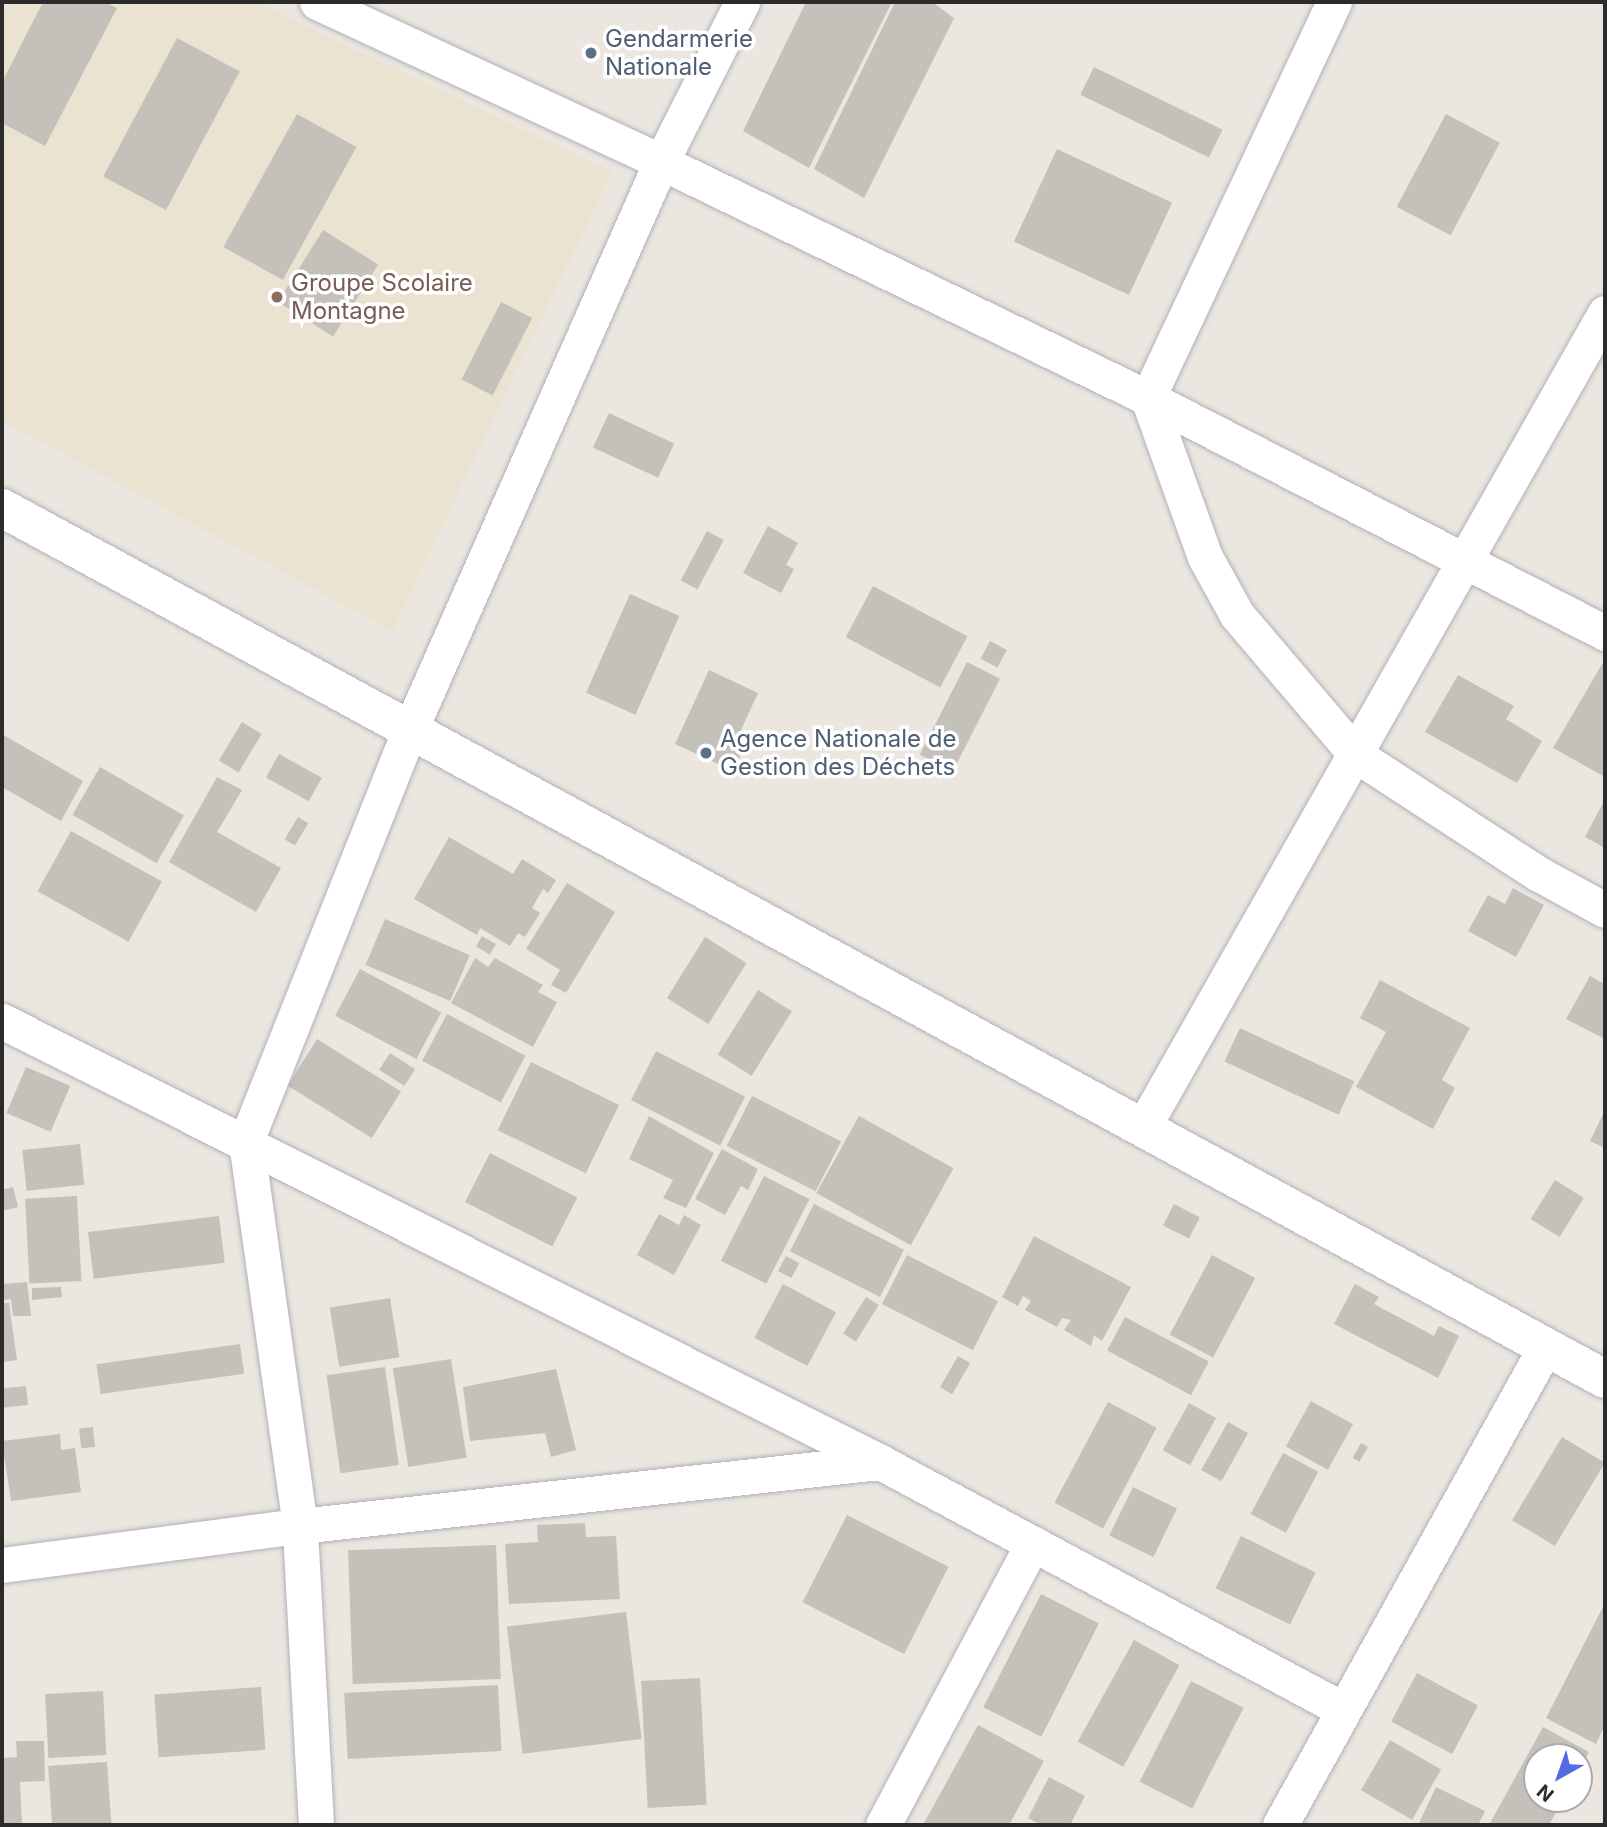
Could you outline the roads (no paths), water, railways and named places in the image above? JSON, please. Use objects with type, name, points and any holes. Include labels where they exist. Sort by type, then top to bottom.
[{"type":"street","points":[[317,2],[662,162],[1148,398],[1605,633]]},
{"type":"street","points":[[316,1825],[300,1526],[246,1140],[409,733],[662,162],[742,2]]},
{"type":"street","points":[[1334,2],[1148,398],[1205,558],[1237,615],[1356,755],[1537,873],[1605,910]]},
{"type":"street","points":[[1143,1127],[1605,313]]},
{"type":"street","points":[[2,508],[409,733],[1143,1127],[1605,1379]]},
{"type":"street","points":[[2,1021],[246,1140],[880,1462],[1342,1709]]},
{"type":"street","points":[[1280,1825],[1342,1709],[1545,1348]]},
{"type":"street","points":[[2,1565],[300,1526],[880,1462]]},
{"type":"street","points":[[883,1825],[1033,1543]]},
{"type":"place","name":"Gendarmerie Nationale","points":[[591,53]]},
{"type":"place","name":"Groupe Scolaire Montagne","points":[[277,297]]},
{"type":"place","name":"Agence Nationale de Gestion des Déchets","points":[[706,753]]}]
